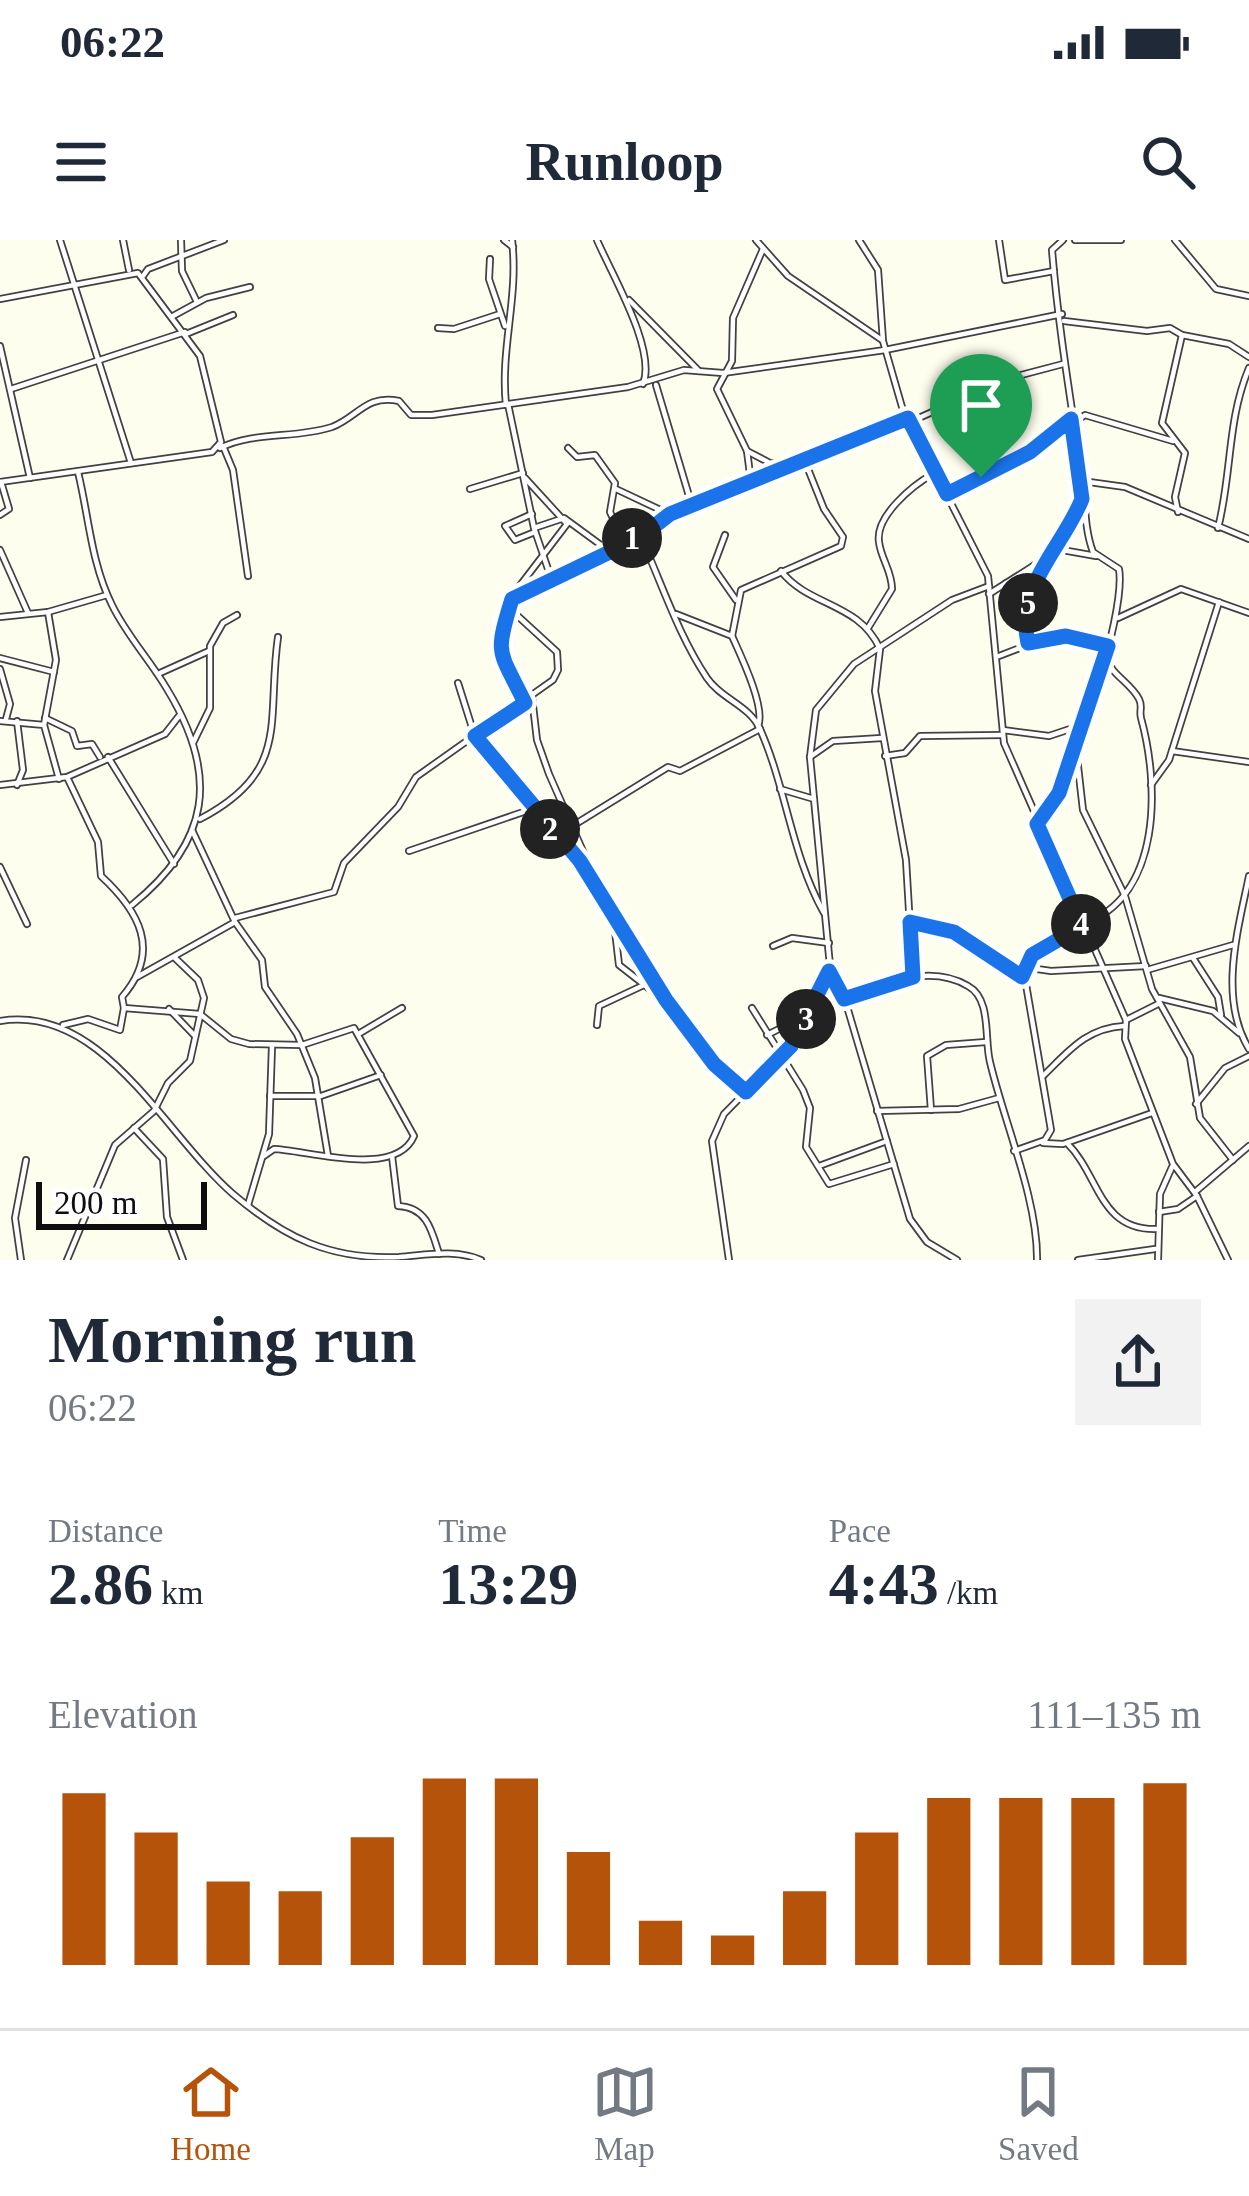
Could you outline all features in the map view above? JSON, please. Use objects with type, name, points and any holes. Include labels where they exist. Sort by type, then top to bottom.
[{"type":"street","points":[[60,240],[131,463]]},
{"type":"street","points":[[123,240],[129,271]]},
{"type":"street","points":[[181,240],[181,257],[197,302]]},
{"type":"street","points":[[143,276],[148,269],[224,240]]},
{"type":"street","points":[[597,240],[623,293],[646,370],[643,384]]},
{"type":"street","points":[[756,240],[788,276],[883,341]]},
{"type":"street","points":[[859,240],[878,270],[883,341],[909,420],[989,586],[1001,732],[1125,1023],[1152,1114],[1173,1164],[1196,1194],[1228,1260]]},
{"type":"street","points":[[999,240],[1005,280],[1054,271]]},
{"type":"street","points":[[1063,240],[1052,250],[1063,318],[1063,364],[1082,499],[1096,556]]},
{"type":"street","points":[[1075,240],[1121,240]]},
{"type":"street","points":[[1175,240],[1216,289],[1249,296]]},
{"type":"street","points":[[510,242],[515,287],[505,326],[507,405],[542,557],[556,575]]},
{"type":"street","points":[[752,482],[747,451],[717,389],[734,351],[733,318],[763,249]]},
{"type":"street","points":[[490,259],[488,279],[505,326]]},
{"type":"street","points":[[0,299],[78,287],[129,271],[143,276],[185,333],[203,367],[221,447],[233,470],[248,576]]},
{"type":"street","points":[[173,316],[197,302],[250,287]]},
{"type":"street","points":[[623,293],[699,371]]},
{"type":"street","points":[[438,328],[454,329],[500,314]]},
{"type":"street","points":[[10,388],[233,315]]},
{"type":"street","points":[[0,515],[9,509],[1,482],[326,428],[375,400],[399,401],[407,413],[418,416],[656,382],[674,372],[724,373],[1063,318],[1147,331],[1171,328],[1229,344],[1249,357]]},
{"type":"street","points":[[1178,512],[1175,497],[1185,453],[1162,423],[1182,334]]},
{"type":"street","points":[[0,346],[30,478]]},
{"type":"street","points":[[512,599],[639,538],[670,514],[1006,379],[1063,364]]},
{"type":"street","points":[[1218,528],[1232,464],[1233,420],[1249,368]]},
{"type":"street","points":[[656,382],[692,506]]},
{"type":"street","points":[[947,494],[1030,452],[1071,419],[1099,416],[1179,443]]},
{"type":"street","points":[[568,448],[577,457],[595,455],[616,489],[670,514]]},
{"type":"street","points":[[747,451],[770,463],[803,464]]},
{"type":"street","points":[[803,464],[843,541],[830,555],[741,590],[732,636],[742,669],[762,703],[759,727],[780,789],[785,824],[797,839],[808,884],[826,918]]},
{"type":"street","points":[[78,472],[107,596],[158,674],[193,742],[200,819]]},
{"type":"street","points":[[868,628],[892,589],[878,541],[882,527],[902,497],[935,472]]},
{"type":"street","points":[[470,489],[524,475]]},
{"type":"street","points":[[524,475],[564,518],[609,551]]},
{"type":"street","points":[[1082,481],[1125,487],[1249,539]]},
{"type":"street","points":[[616,489],[610,512],[624,542]]},
{"type":"street","points":[[1162,505],[1175,497]]},
{"type":"street","points":[[1024,626],[1049,551],[1082,499]]},
{"type":"street","points":[[532,514],[505,526],[515,540],[564,518]]},
{"type":"street","points":[[525,703],[497,646],[512,599],[566,530],[564,518]]},
{"type":"street","points":[[725,535],[713,567],[736,600]]},
{"type":"street","points":[[639,538],[711,684],[759,727]]},
{"type":"street","points":[[0,550],[28,613]]},
{"type":"street","points":[[989,594],[1049,551],[1096,556],[1120,569],[1118,618],[1085,724],[1054,805],[1037,824]]},
{"type":"street","points":[[542,583],[547,567]]},
{"type":"street","points":[[781,571],[804,593],[832,601],[868,628],[880,649],[874,676],[898,808],[913,977]]},
{"type":"street","points":[[1006,584],[1028,643]]},
{"type":"street","points":[[729,1260],[712,1141],[720,1120],[781,1060],[829,971],[810,757],[816,710],[854,664],[952,600],[989,586]]},
{"type":"street","points":[[1118,618],[1181,590],[1249,613]]},
{"type":"street","points":[[0,617],[48,612],[107,596]]},
{"type":"street","points":[[1151,785],[1172,751],[1220,602]]},
{"type":"street","points":[[134,979],[235,920],[334,892],[344,862],[398,807],[416,777],[532,697],[558,670],[557,652],[509,608]]},
{"type":"street","points":[[48,612],[54,672],[45,722],[63,778],[98,842],[101,876],[132,905],[142,945],[134,979],[122,997],[120,1030],[88,1019],[63,1025]]},
{"type":"street","points":[[193,742],[210,708],[209,651],[223,623],[237,614]]},
{"type":"street","points":[[674,614],[732,636]]},
{"type":"street","points":[[997,657],[1028,643],[1066,636],[1108,646]]},
{"type":"street","points":[[132,905],[174,864],[200,819],[238,797],[269,746],[278,637]]},
{"type":"street","points":[[158,674],[209,651]]},
{"type":"street","points":[[1040,1142],[1051,1130],[1023,967],[1032,955],[1125,896],[1143,858],[1151,785],[1140,700],[1122,684],[1105,656]]},
{"type":"street","points":[[54,672],[0,663],[10,704],[3,720],[45,722],[72,731],[77,746],[92,744],[174,864]]},
{"type":"street","points":[[458,682],[475,736],[580,861],[666,1000],[743,1095]]},
{"type":"street","points":[[532,697],[537,740],[610,914]]},
{"type":"street","points":[[0,785],[63,778],[165,734],[180,713]]},
{"type":"street","points":[[17,721],[22,770],[17,785]]},
{"type":"street","points":[[885,756],[905,753],[920,736],[1001,732],[1048,736],[1085,724]]},
{"type":"street","points":[[488,746],[491,727]]},
{"type":"street","points":[[574,824],[668,767],[680,772],[759,727]]},
{"type":"street","points":[[810,757],[833,741],[884,739]]},
{"type":"street","points":[[1076,749],[1083,810],[1125,896],[1158,1001],[1190,1057],[1196,1104],[1205,1126],[1233,1160]]},
{"type":"street","points":[[1172,751],[1249,762]]},
{"type":"street","points":[[780,789],[814,799]]},
{"type":"street","points":[[409,851],[535,808]]},
{"type":"street","points":[[192,830],[235,920],[262,960],[266,987],[302,1046],[321,1096],[328,1158]]},
{"type":"street","points":[[0,867],[27,924]]},
{"type":"street","points":[[1239,1033],[1233,945],[1249,876]]},
{"type":"street","points":[[614,922],[619,964],[666,1000]]},
{"type":"street","points":[[910,922],[954,932],[1022,977]]},
{"type":"street","points":[[773,946],[792,938],[829,943]]},
{"type":"street","points":[[1023,967],[1051,971],[1147,968],[1233,945]]},
{"type":"street","points":[[67,1260],[116,1145],[154,1111],[168,1083],[190,1060],[203,990],[175,958]]},
{"type":"street","points":[[1193,958],[1218,997],[1221,1015]]},
{"type":"street","points":[[829,971],[844,999],[910,1220],[927,1242],[957,1260]]},
{"type":"street","points":[[844,999],[913,977],[947,976],[975,990],[982,999],[986,1042],[1037,1260]]},
{"type":"street","points":[[597,1025],[599,1006],[644,986]]},
{"type":"street","points":[[1043,1076],[1073,1044],[1100,1028],[1125,1023],[1158,1001],[1221,1015],[1249,1052],[1225,1068],[1196,1104]]},
{"type":"street","points":[[124,1008],[200,1014],[231,1039],[272,1044],[302,1046],[347,1028],[360,1033],[414,1136],[410,1145],[346,1161],[274,1149],[263,1156]]},
{"type":"street","points":[[360,1033],[402,1008]]},
{"type":"street","points":[[752,1008],[811,1108],[806,1148],[834,1187],[894,1164]]},
{"type":"street","points":[[170,1009],[194,1035]]},
{"type":"street","points":[[767,1035],[807,1016]]},
{"type":"street","points":[[0,1021],[32,1018],[63,1025],[90,1041],[248,1205],[314,1250],[385,1259],[464,1253],[481,1260]]},
{"type":"street","points":[[931,1110],[927,1056],[946,1045],[986,1042]]},
{"type":"street","points":[[248,1205],[263,1156],[272,1044]]},
{"type":"street","points":[[269,1096],[321,1096],[381,1076]]},
{"type":"street","points":[[877,1111],[931,1110],[999,1098]]},
{"type":"street","points":[[1014,1151],[1040,1142],[1067,1143],[1152,1114]]},
{"type":"street","points":[[134,1128],[163,1159],[167,1217],[183,1260]]},
{"type":"street","points":[[819,1166],[887,1141]]},
{"type":"street","points":[[1067,1143],[1115,1218],[1135,1228],[1156,1229]]},
{"type":"street","points":[[1159,1212],[1178,1209],[1249,1146]]},
{"type":"street","points":[[392,1153],[398,1206],[413,1208],[427,1220],[440,1254]]},
{"type":"street","points":[[21,1260],[15,1218],[26,1160]]},
{"type":"street","points":[[1158,1260],[1160,1194],[1173,1164]]},
{"type":"street","points":[[1078,1260],[1155,1249]]},
{"type":"street","points":[[311,1260],[314,1250]]},
{"type":"route","points":[[908,418],[947,494],[981,477],[1030,452],[1071,419],[1082,499],[1074,519],[1047,553],[1030,593],[1024,626],[1028,643],[1066,636],[1108,646],[1059,793],[1037,824],[1082,926],[1032,955],[1022,977],[954,932],[910,922],[913,977],[844,999],[840,983],[829,971],[791,1046],[746,1092],[714,1064],[614,922],[580,861],[475,736],[525,703],[497,646],[512,599],[639,538],[670,514],[806,464],[908,418]]}]
